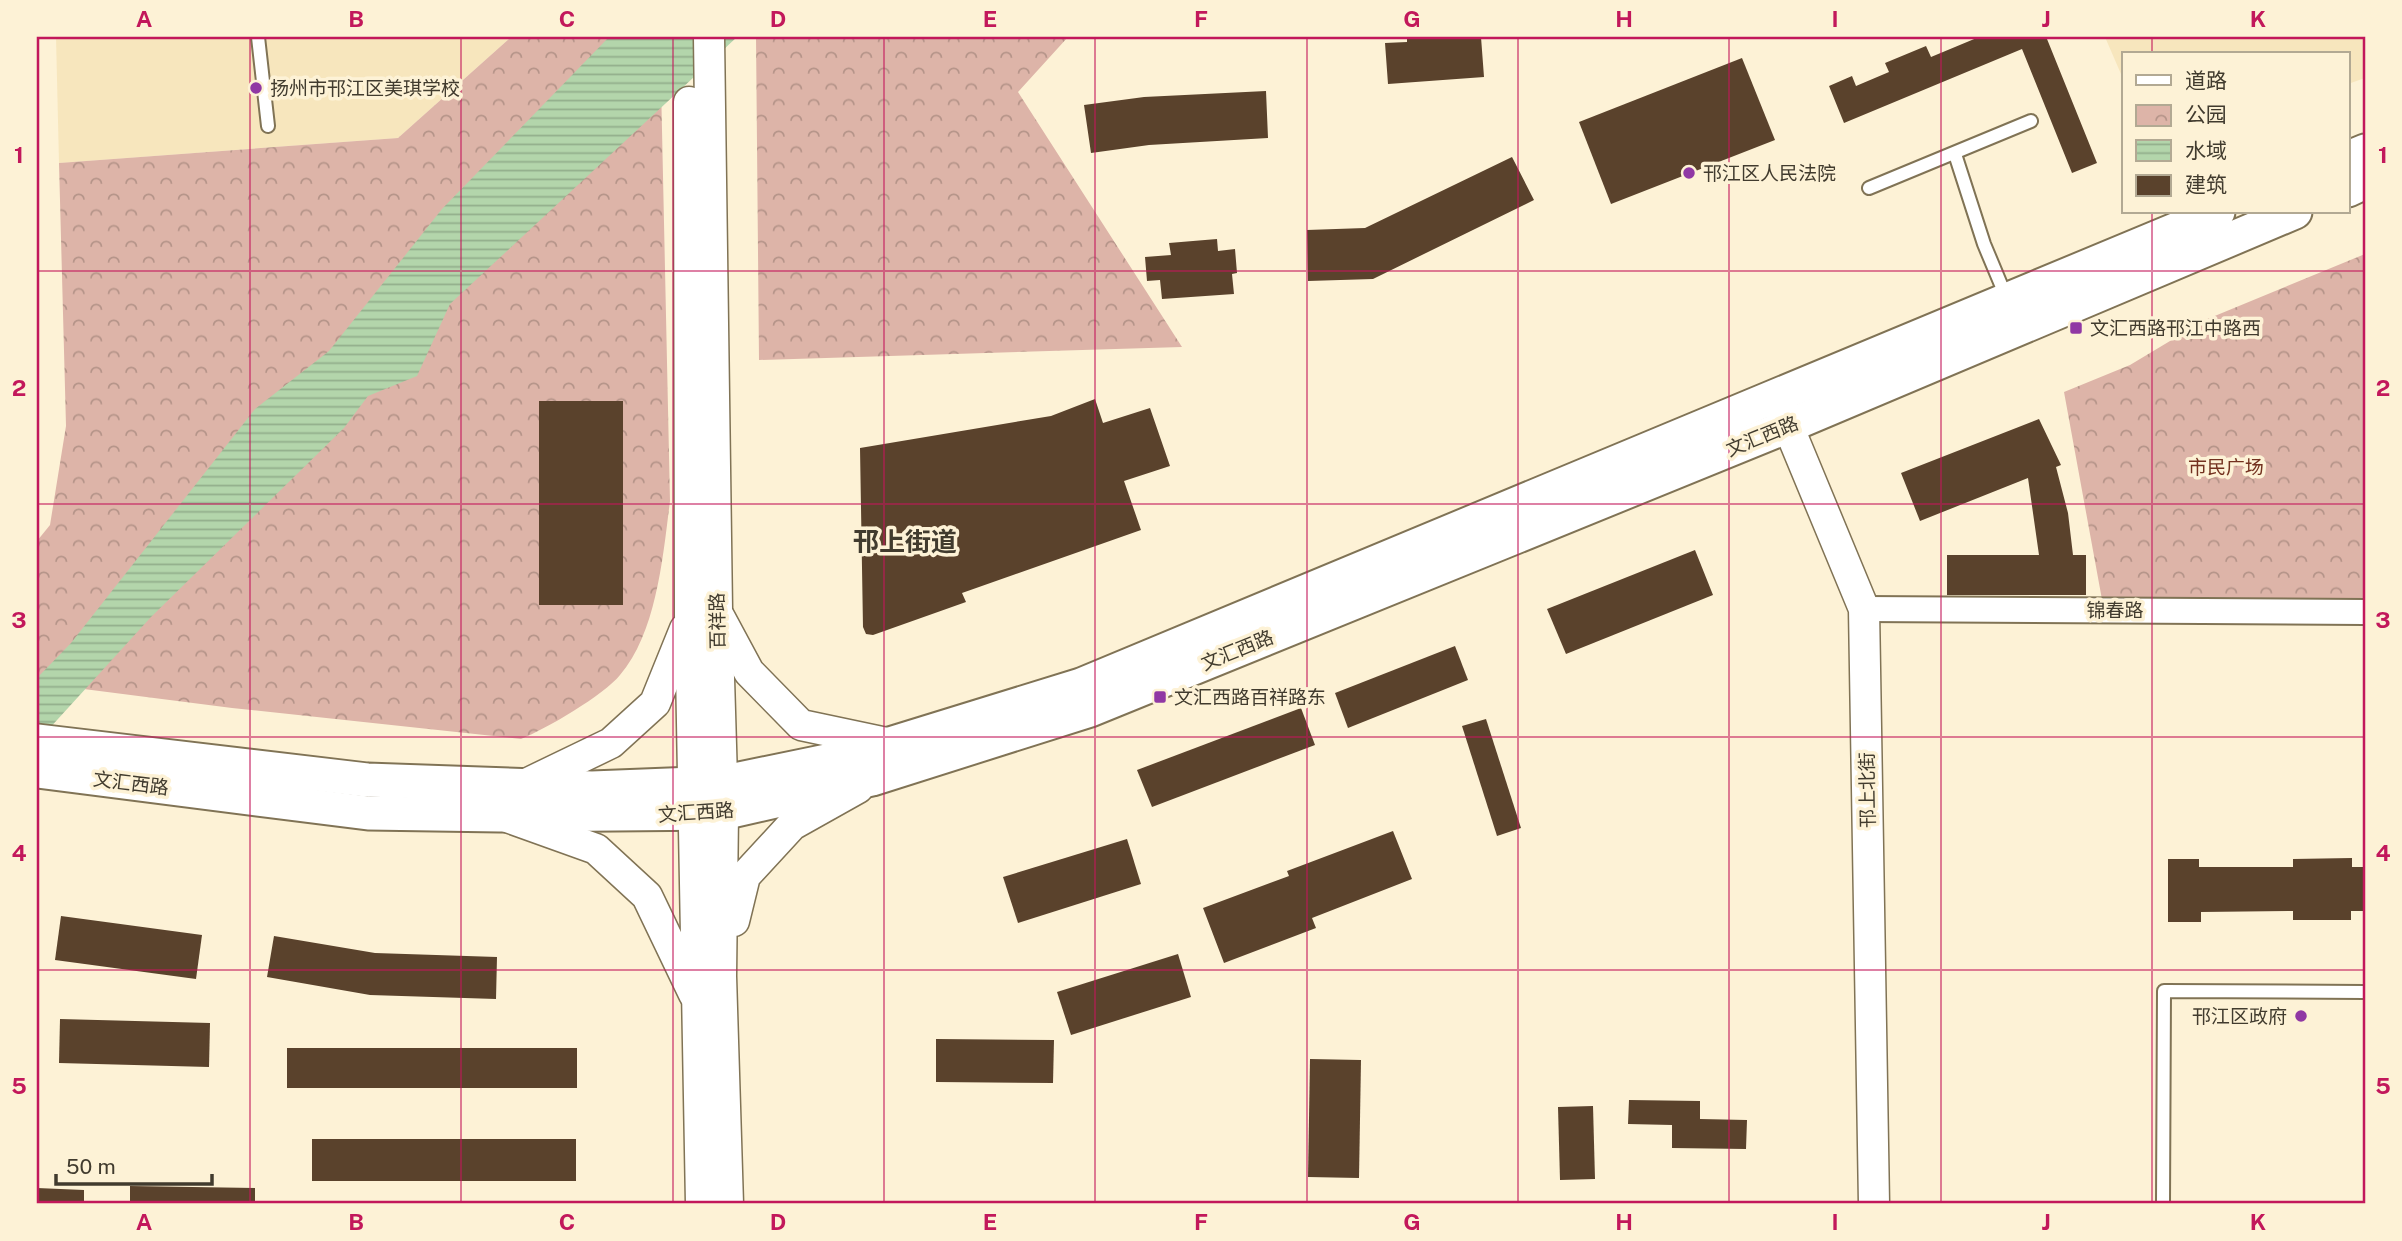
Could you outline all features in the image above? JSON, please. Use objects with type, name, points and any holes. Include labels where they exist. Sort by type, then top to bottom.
[{"type":"main road","name":"文汇西路","points":[[37,741],[367,780],[524,785],[708,799],[1081,685],[1775,394],[2213,214]]},
{"type":"main road","name":"文汇西路","points":[[50,773],[368,813],[500,815],[708,799],[873,779],[1090,710],[1788,426],[2290,214]]},
{"type":"street","name":"百祥路","points":[[689,37],[699,85],[703,613],[708,799],[721,976],[728,1204]]},
{"type":"street","name":"百祥路","points":[[699,85],[709,37]]},
{"type":"street","name":"邗上北街","points":[[1775,394],[1864,609],[1874,1204]]},
{"type":"street","name":"锦春路","points":[[1864,609],[2365,612]]},
{"type":"street","points":[[524,785],[611,743],[655,703],[703,613],[749,673],[801,725],[891,744]]},
{"type":"street","points":[[721,976],[745,876],[793,825],[873,779]]},
{"type":"street","name":"百祥路","points":[[701,1204],[698,1003],[708,799]]},
{"type":"street","points":[[500,815],[596,849],[647,896],[698,1003]]},
{"type":"lane","points":[[258,37],[268,126]]},
{"type":"lane","points":[[1869,188],[1955,155],[2031,121]]},
{"type":"lane","points":[[1955,155],[1984,244],[2007,299]]},
{"type":"lane","points":[[2163,1204],[2164,991],[2365,992]]},
{"type":"shaded area","name":"扬州市邗江区美琪学校","points":[[56,37],[511,37],[398,138],[59,163]]},
{"type":"shaded area","points":[[2105,37],[2365,37],[2365,78],[2350,83],[2350,52],[2122,52],[2122,76]]},
{"type":"green space","points":[[511,37],[660,37],[670,501],[661,568],[650,615],[632,657],[620,675],[574,711],[521,739],[232,708],[37,683],[37,541],[50,525],[66,426],[59,163],[398,138]]},
{"type":"green space","points":[[756,37],[1068,37],[1018,92],[1182,347],[759,360]]},
{"type":"green space","name":"市民广场","points":[[2365,254],[2365,602],[2103,605],[2064,392],[2130,365],[2205,320]]},
{"type":"water","points":[[609,37],[737,37],[450,304],[417,376],[368,396],[344,428],[151,617],[37,742],[37,678],[71,643],[255,409],[329,351],[442,209]]},
{"type":"building","points":[[1407,37],[1481,37],[1484,77],[1388,84],[1385,43],[1407,42]]},
{"type":"building","points":[[1979,37],[2051,37],[2047,39],[2097,163],[2072,173],[2022,49],[1844,123],[1829,86],[1852,76],[1856,86],[1889,72],[1885,63],[1926,46],[1931,57]]},
{"type":"building","points":[[1742,58],[1775,140],[1611,204],[1579,122]]},
{"type":"building","points":[[1266,91],[1268,138],[1149,145],[1091,153],[1084,105],[1144,97]]},
{"type":"building","points":[[1512,157],[1534,200],[1373,279],[1308,281],[1307,230],[1365,228]]},
{"type":"building","points":[[1217,239],[1218,251],[1235,249],[1237,273],[1232,274],[1234,294],[1162,299],[1160,280],[1147,281],[1145,257],[1171,255],[1169,243]]},
{"type":"building","points":[[1095,399],[1103,423],[1150,408],[1170,466],[1124,481],[1141,530],[962,593],[966,602],[873,635],[866,634],[863,627],[860,448],[1051,416]]},
{"type":"building","points":[[539,401],[623,401],[623,605],[539,605]]},
{"type":"building","points":[[2039,419],[2061,465],[2056,467],[2068,513],[2073,555],[2086,555],[2086,595],[1947,595],[1947,555],[2039,555],[2028,478],[1920,521],[1901,473]]},
{"type":"building","points":[[1695,550],[1713,595],[1566,654],[1547,609]]},
{"type":"building","points":[[1455,646],[1468,680],[1348,728],[1335,693]]},
{"type":"building","points":[[1301,708],[1315,745],[1152,807],[1137,770]]},
{"type":"building","points":[[1486,719],[1521,828],[1497,836],[1462,726]]},
{"type":"building","points":[[1393,831],[1412,879],[1312,918],[1316,928],[1224,963],[1203,908],[1289,876],[1287,871]]},
{"type":"building","points":[[1127,839],[1141,884],[1018,923],[1003,877]]},
{"type":"building","points":[[2352,858],[2352,867],[2365,867],[2365,911],[2351,911],[2351,920],[2293,920],[2293,911],[2201,912],[2201,922],[2168,922],[2168,859],[2199,859],[2199,867],[2293,867],[2293,859]]},
{"type":"building","points":[[61,916],[202,935],[196,979],[55,960]]},
{"type":"building","points":[[274,936],[375,953],[497,957],[496,999],[370,995],[267,977]]},
{"type":"building","points":[[1178,954],[1191,997],[1071,1035],[1057,992]]},
{"type":"building","points":[[60,1019],[210,1023],[209,1067],[59,1063]]},
{"type":"building","points":[[936,1039],[1054,1040],[1053,1083],[936,1082]]},
{"type":"building","points":[[287,1048],[577,1048],[577,1088],[287,1088]]},
{"type":"building","points":[[1310,1059],[1361,1060],[1359,1178],[1308,1177]]},
{"type":"building","points":[[1629,1100],[1700,1101],[1700,1119],[1747,1120],[1746,1149],[1672,1148],[1672,1125],[1628,1124]]},
{"type":"building","points":[[1593,1106],[1595,1179],[1560,1180],[1558,1107]]},
{"type":"building","points":[[312,1139],[576,1139],[576,1181],[312,1181]]},
{"type":"building","points":[[130,1186],[255,1188],[255,1204],[130,1204]]},
{"type":"building","points":[[37,1188],[84,1190],[84,1204],[37,1204]]},
{"type":"place","name":"扬州市邗江区美琪学校","points":[[256,88]]},
{"type":"place","name":"邗江区人民法院","points":[[1689,173]]},
{"type":"place","name":"文汇西路邗江中路西","points":[[2076,328]]},
{"type":"place","name":"文汇西路百祥路东","points":[[1160,697]]},
{"type":"place","name":"邗江区政府","points":[[2301,1016]]},
{"type":"district","name":"邗上街道","points":[[905,541]]}]
